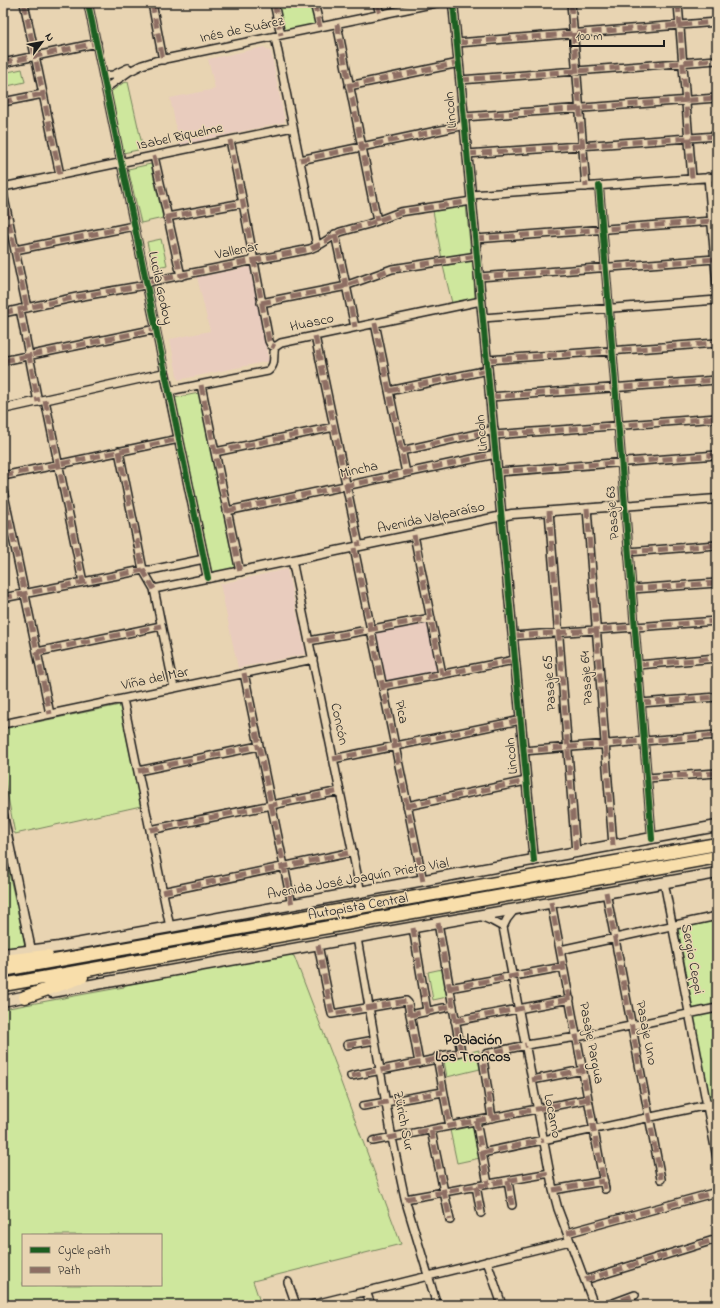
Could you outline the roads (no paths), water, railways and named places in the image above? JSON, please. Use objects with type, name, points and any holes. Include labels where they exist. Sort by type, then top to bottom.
[{"type":"highway","name":"Autopista Central","points":[[3,970],[717,844]]},
{"type":"highway","name":"Autopista Central","points":[[3,985],[424,911],[717,857]]},
{"type":"highway","points":[[3,961],[48,956],[88,955]]},
{"type":"highway","points":[[25,996],[119,964]]},
{"type":"main road","name":"Avenida José Joaquín Prieto Vial","points":[[3,954],[59,947],[362,893],[717,826]]},
{"type":"main road","points":[[3,1001],[717,872]]},
{"type":"street","points":[[24,3],[60,175]]},
{"type":"street","name":"Lucila Godoy","points":[[88,3],[208,578]]},
{"type":"street","points":[[152,3],[163,60]]},
{"type":"street","points":[[274,3],[293,127],[317,246]]},
{"type":"street","points":[[314,3],[320,27]]},
{"type":"street","points":[[377,3],[380,15]]},
{"type":"street","name":"Inés de Suárez","points":[[103,76],[113,75],[137,65],[436,3]]},
{"type":"street","name":"Lincoln","points":[[453,3],[534,861]]},
{"type":"street","points":[[571,3],[586,186]]},
{"type":"street","points":[[678,3],[692,178]]},
{"type":"street","points":[[457,43],[717,22]]},
{"type":"street","points":[[337,24],[377,221]]},
{"type":"street","points":[[3,63],[96,43]]},
{"type":"street","points":[[460,80],[717,60]]},
{"type":"street","name":"Inés de Suárez","points":[[106,88],[130,71],[148,63]]},
{"type":"street","points":[[349,86],[459,63]]},
{"type":"street","points":[[3,102],[43,94]]},
{"type":"street","points":[[300,160],[464,121],[580,109],[717,98]]},
{"type":"street","name":"Isabel Riquelme","points":[[3,187],[293,127]]},
{"type":"street","points":[[467,154],[717,136]]},
{"type":"street","points":[[230,140],[269,342],[275,347]]},
{"type":"street","points":[[154,156],[181,276]]},
{"type":"street","points":[[708,177],[717,286]]},
{"type":"street","name":"Vallenar","points":[[3,313],[77,297],[117,291],[317,246],[335,234],[406,210],[472,198],[586,186],[717,177]]},
{"type":"street","name":"Pasaje 63","points":[[599,186],[652,839]]},
{"type":"street","points":[[3,193],[14,250],[29,356],[58,464],[83,582]]},
{"type":"street","points":[[167,217],[243,203]]},
{"type":"street","points":[[476,239],[712,221]]},
{"type":"street","points":[[14,250],[134,226]]},
{"type":"street","points":[[335,234],[355,327]]},
{"type":"street","points":[[261,303],[346,285],[392,269],[477,256]]},
{"type":"street","points":[[479,277],[716,262]]},
{"type":"street","points":[[483,318],[717,300]]},
{"type":"street","name":"Huasco","points":[[169,391],[268,371],[274,363],[275,347],[281,343],[481,301]]},
{"type":"street","points":[[375,323],[406,473]]},
{"type":"street","points":[[3,361],[156,329]]},
{"type":"street","name":"Pica","points":[[315,336],[346,486],[382,686],[423,881]]},
{"type":"street","points":[[487,360],[717,343]]},
{"type":"street","points":[[389,391],[488,370]]},
{"type":"street","points":[[3,409],[165,374]]},
{"type":"street","points":[[490,397],[717,380]]},
{"type":"street","points":[[201,385],[240,572]]},
{"type":"street","points":[[401,450],[494,433],[717,418]]},
{"type":"street","points":[[215,452],[334,427]]},
{"type":"street","points":[[3,476],[179,439]]},
{"type":"street","points":[[119,452],[143,570],[154,589],[174,688]]},
{"type":"street","name":"Mincha","points":[[227,511],[496,454]]},
{"type":"street","points":[[498,472],[717,455]]},
{"type":"street","points":[[3,490],[50,714]]},
{"type":"street","name":"Avenida Valparaíso","points":[[154,589],[512,514],[717,499]]},
{"type":"street","name":"Pasaje 64","points":[[587,508],[613,846]]},
{"type":"street","name":"Pasaje 65","points":[[549,511],[576,853]]},
{"type":"street","points":[[414,535],[442,674]]},
{"type":"street","points":[[628,552],[717,545]]},
{"type":"street","points":[[3,598],[204,559]]},
{"type":"street","name":"Concón","points":[[292,560],[362,893]]},
{"type":"street","points":[[632,589],[717,583]]},
{"type":"street","points":[[309,641],[431,618]]},
{"type":"street","points":[[513,636],[717,621]]},
{"type":"street","points":[[37,652],[161,626]]},
{"type":"street","points":[[638,664],[717,658]]},
{"type":"street","name":"Viña del Mar","points":[[3,724],[313,659]]},
{"type":"street","points":[[382,686],[515,660]]},
{"type":"street","points":[[244,673],[292,905]]},
{"type":"street","points":[[641,703],[717,697]]},
{"type":"street","points":[[123,699],[170,927]]},
{"type":"street","points":[[333,759],[521,720]]},
{"type":"street","points":[[523,751],[717,735]]},
{"type":"street","points":[[138,771],[259,746]]},
{"type":"street","points":[[647,778],[717,773]]},
{"type":"street","points":[[407,806],[526,781]]},
{"type":"street","points":[[150,830],[340,791]]},
{"type":"street","points":[[3,815],[31,950]]},
{"type":"street","points":[[162,892],[353,852]]},
{"type":"street","name":"Sergio Ceppi","points":[[664,882],[717,1158]]},
{"type":"street","name":"Pasaje Uno","points":[[606,892],[661,1179]]},
{"type":"street","name":"Pasaje Pargua","points":[[551,902],[606,1189]]},
{"type":"street","points":[[478,915],[492,920],[503,927],[507,919],[516,909]]},
{"type":"street","points":[[560,950],[717,916]]},
{"type":"street","points":[[351,1076],[419,1063],[461,1052],[438,923]]},
{"type":"street","name":"Locarno","points":[[503,927],[553,1190],[567,1233],[594,1305]]},
{"type":"street","points":[[413,928],[427,1011]]},
{"type":"street","name":"Zürich Sur","points":[[357,938],[392,1138],[405,1199],[437,1305]]},
{"type":"street","points":[[318,945],[332,1014],[406,1001],[408,1003],[419,1063]]},
{"type":"street","points":[[449,988],[564,967]]},
{"type":"street","points":[[455,1021],[570,999]]},
{"type":"street","points":[[410,1015],[453,1006]]},
{"type":"street","points":[[492,1118],[483,1060],[486,1054],[717,1008]]},
{"type":"street","points":[[347,1045],[375,1040]]},
{"type":"street","points":[[437,1058],[450,1126]]},
{"type":"street","points":[[532,1080],[583,1070]]},
{"type":"street","points":[[363,1106],[443,1092]]},
{"type":"street","points":[[373,1141],[588,1099]]},
{"type":"street","points":[[482,1153],[717,1103]]},
{"type":"street","points":[[476,1121],[488,1184]]},
{"type":"street","points":[[431,1130],[450,1220]]},
{"type":"street","points":[[405,1199],[550,1174]]},
{"type":"street","points":[[508,1181],[512,1206]]},
{"type":"street","points":[[553,1190],[604,1181]]},
{"type":"street","points":[[476,1186],[481,1213]]},
{"type":"street","points":[[567,1233],[717,1192]]},
{"type":"street","points":[[585,1280],[717,1239]]},
{"type":"street","points":[[310,1305],[570,1241]]},
{"type":"street","points":[[488,1261],[502,1305]]},
{"type":"street","points":[[288,1282],[296,1305]]},
{"type":"street","points":[[366,1291],[371,1305]]},
{"type":"street","points":[[608,1305],[635,1296]]},
{"type":"district","name":"Población Los Troncos","points":[[473,1048]]}]
